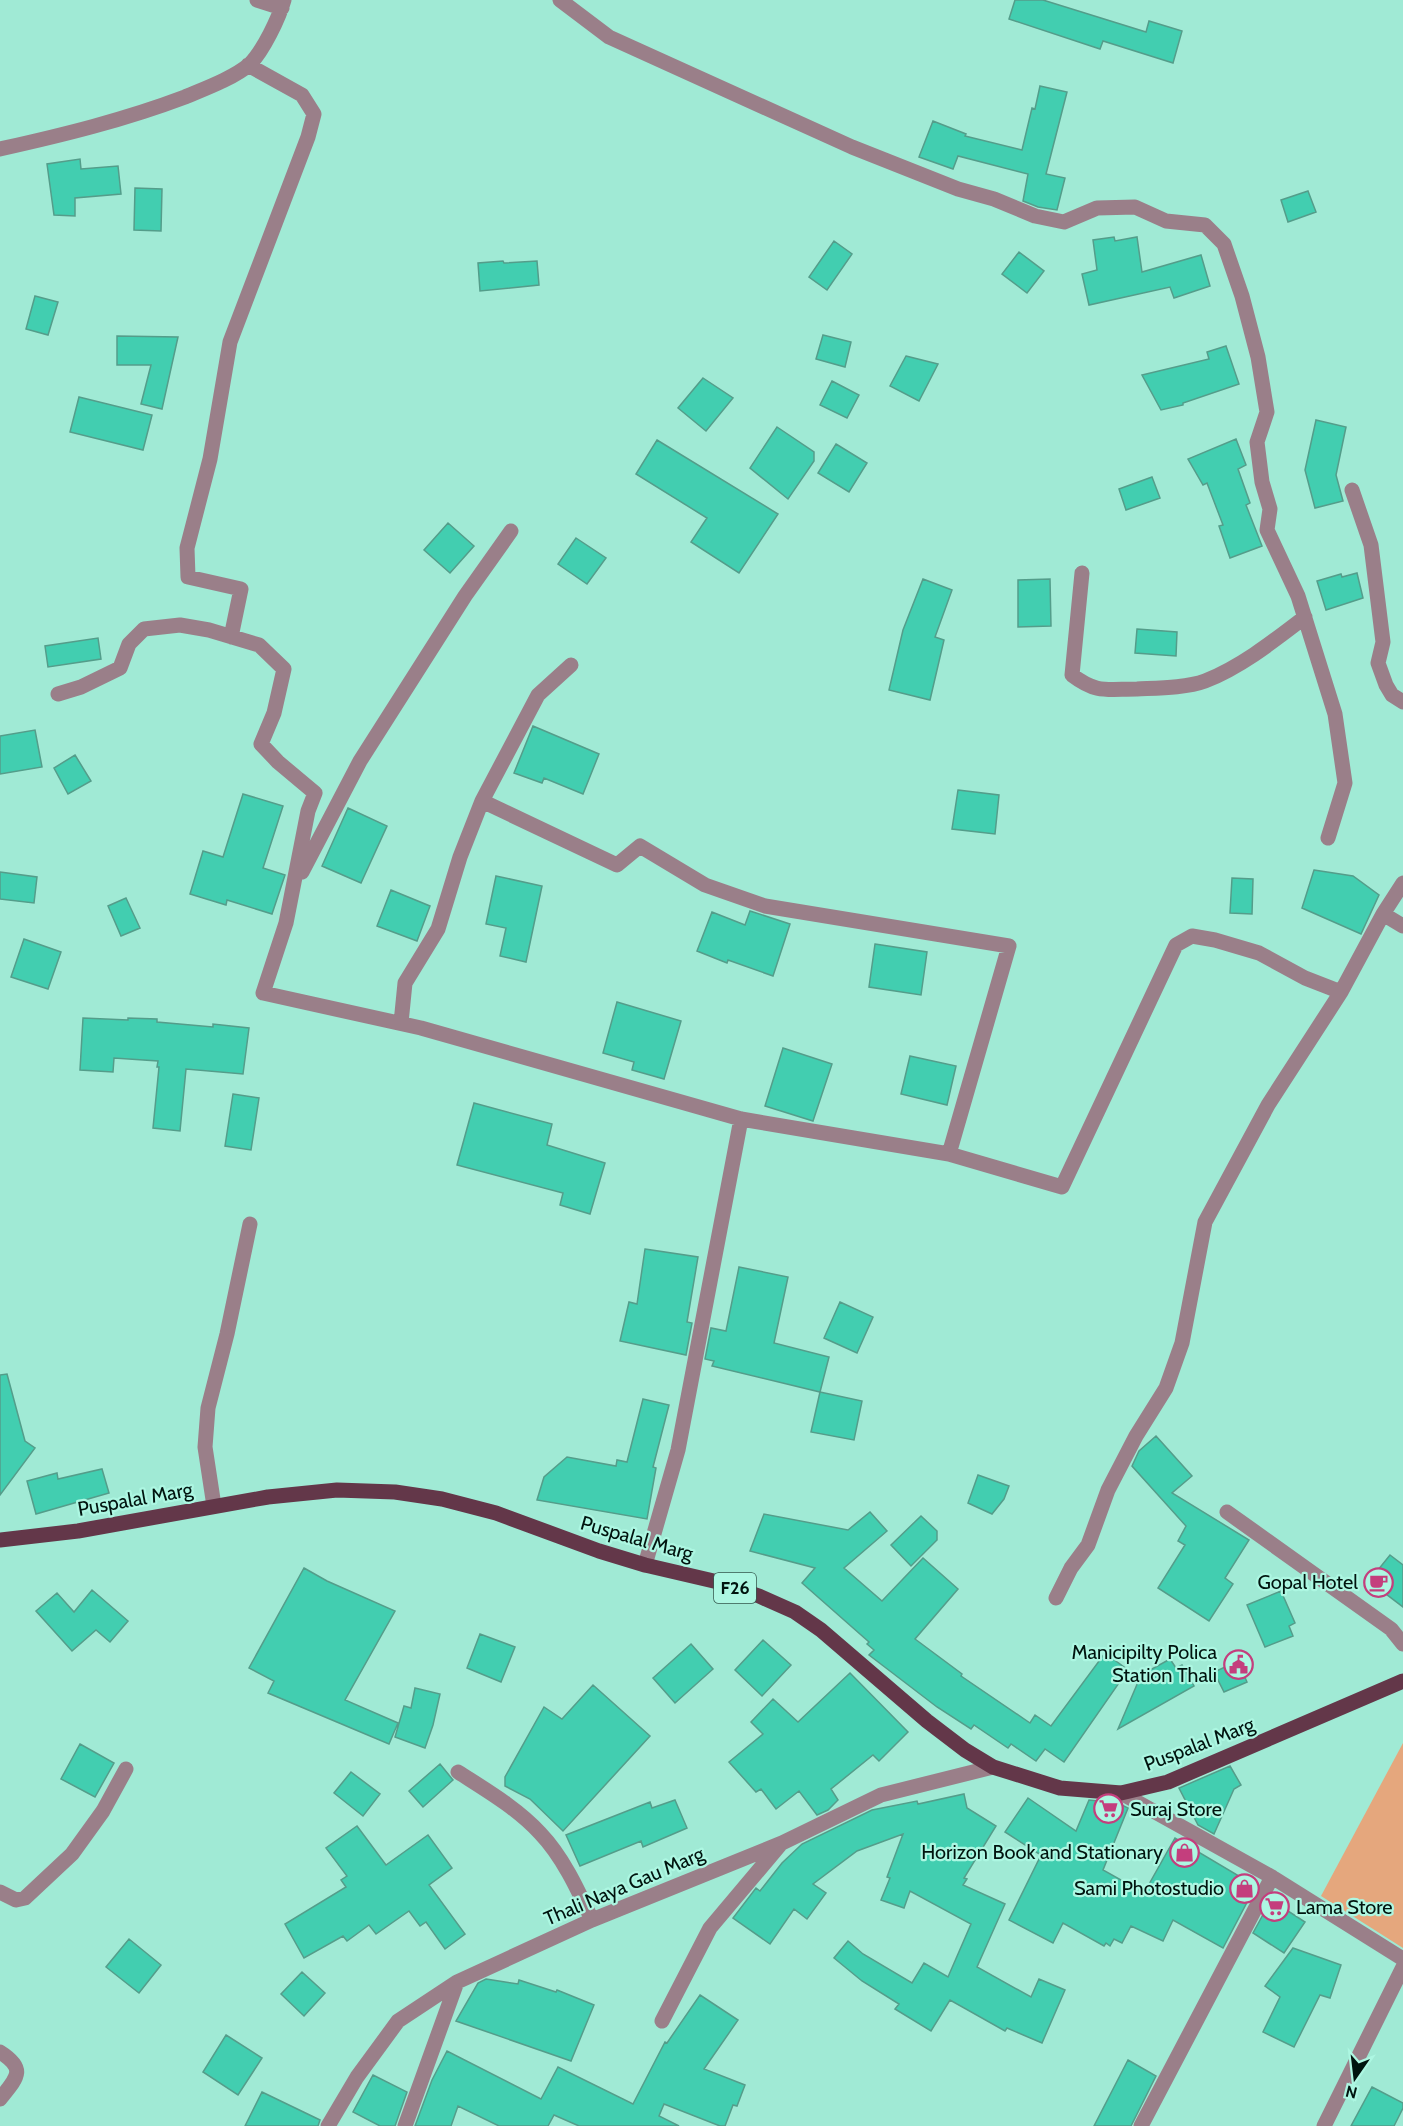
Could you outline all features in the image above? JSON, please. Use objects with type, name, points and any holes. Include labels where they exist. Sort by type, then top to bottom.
[{"type":"main road","name":"Puspalal Marg","points":[[0,1540],[78,1531],[268,1497],[337,1490],[395,1492],[442,1499],[496,1513],[599,1551],[645,1565],[718,1582],[759,1596],[795,1612],[821,1630],[927,1721],[965,1750],[993,1767],[1060,1788],[1121,1793],[1168,1782],[1403,1681]]},
{"type":"street","points":[[0,149],[138,115],[207,88],[248,65],[258,55],[283,4],[257,0]]},
{"type":"street","points":[[560,0],[609,37],[852,147],[958,189],[994,199],[1035,216],[1064,222],[1097,208],[1135,207],[1166,221],[1205,225],[1224,244],[1258,357],[1267,412],[1257,442],[1262,482],[1270,509],[1267,530],[1298,596],[1335,714],[1345,783],[1328,838]]},
{"type":"street","points":[[231,637],[241,589],[188,577],[187,548],[210,459],[230,342],[308,137],[314,114],[302,94],[248,65]]},
{"type":"street","points":[[1352,490],[1371,545],[1383,642],[1378,663],[1392,695],[1403,702]]},
{"type":"street","points":[[293,891],[360,761],[465,596],[511,531]]},
{"type":"street","points":[[1082,573],[1072,675],[1098,690],[1161,688],[1204,681],[1257,653],[1305,618]]},
{"type":"street","points":[[58,694],[81,687],[120,668],[129,644],[144,629],[180,625],[208,630],[259,645],[284,669],[274,713],[261,744],[278,762],[315,793],[308,811],[286,923],[263,993],[401,1023],[741,1119],[949,1154],[1062,1187],[1176,945],[1192,936],[1215,940],[1259,953],[1305,978],[1341,992]]},
{"type":"street","points":[[401,1023],[405,983],[438,929],[460,857],[482,801],[538,695],[571,665]]},
{"type":"street","points":[[482,801],[617,866],[640,846],[705,885],[765,906],[1009,946],[949,1154]]},
{"type":"street","points":[[1056,1598],[1071,1568],[1088,1545],[1108,1490],[1136,1436],[1166,1388],[1182,1343],[1205,1222],[1268,1105],[1341,992],[1383,914],[1403,883]]},
{"type":"street","points":[[1383,914],[1403,926]]},
{"type":"street","points":[[645,1565],[678,1450],[741,1119]]},
{"type":"street","points":[[214,1506],[205,1447],[208,1408],[227,1334],[250,1224]]},
{"type":"street","points":[[1227,1512],[1391,1629],[1403,1644]]},
{"type":"street","name":"Thali Naya Gau Marg","points":[[328,2126],[357,2077],[398,2021],[457,1982],[592,1920],[782,1843],[881,1794],[993,1767]]},
{"type":"street","points":[[0,1892],[16,1900],[25,1898],[72,1854],[103,1811],[126,1769]]},
{"type":"street","points":[[458,1772],[506,1803],[540,1833],[571,1875],[592,1920]]},
{"type":"street","points":[[1121,1793],[1272,1877],[1403,1959]]},
{"type":"street","points":[[662,2021],[710,1928],[782,1843]]},
{"type":"street","points":[[1141,2126],[1272,1877]]},
{"type":"street","points":[[1324,2126],[1403,1967]]},
{"type":"street","points":[[405,2126],[457,1982]]},
{"type":"street","points":[[0,2052],[14,2061],[17,2071],[13,2083],[0,2099]]},
{"type":"shaded area","points":[[1403,1743],[1403,1948],[1321,1896]]},
{"type":"building","points":[[1015,0],[1043,0],[1146,32],[1149,21],[1182,31],[1173,63],[1103,41],[1100,49],[1009,19]]},
{"type":"building","points":[[1040,86],[1067,92],[1046,174],[1065,178],[1057,210],[1038,207],[1023,201],[1028,174],[958,156],[953,169],[919,157],[933,121],[966,134],[965,136],[1022,150]]},
{"type":"building","points":[[80,159],[81,169],[118,166],[121,194],[75,198],[75,216],[54,215],[47,164]]},
{"type":"building","points":[[135,188],[162,189],[161,231],[134,230]]},
{"type":"building","points":[[1308,191],[1316,212],[1288,222],[1281,200]]},
{"type":"building","points":[[1114,237],[1115,241],[1137,237],[1142,272],[1201,255],[1210,286],[1174,298],[1170,287],[1089,305],[1082,274],[1097,270],[1093,240]]},
{"type":"building","points":[[834,241],[852,254],[827,290],[809,277]]},
{"type":"building","points":[[1019,252],[1044,271],[1027,293],[1002,274]]},
{"type":"building","points":[[503,261],[504,263],[537,261],[539,285],[480,291],[478,263]]},
{"type":"building","points":[[35,296],[58,302],[48,335],[26,329]]},
{"type":"building","points":[[823,335],[851,342],[845,367],[816,359]]},
{"type":"building","points":[[117,336],[178,337],[162,409],[141,404],[151,365],[117,365]]},
{"type":"building","points":[[1226,346],[1239,384],[1183,403],[1183,405],[1161,410],[1142,375],[1209,359],[1207,352]]},
{"type":"building","points":[[906,356],[938,364],[919,401],[890,386]]},
{"type":"building","points":[[703,378],[733,398],[706,431],[678,408]]},
{"type":"building","points":[[832,381],[859,395],[847,418],[820,405]]},
{"type":"building","points":[[79,397],[152,415],[143,450],[70,432]]},
{"type":"building","points":[[1316,420],[1346,427],[1336,475],[1343,501],[1315,508],[1305,470]]},
{"type":"building","points":[[777,427],[814,452],[814,461],[788,499],[750,468]]},
{"type":"building","points":[[1236,439],[1246,465],[1238,469],[1250,503],[1246,505],[1262,546],[1230,558],[1219,526],[1223,525],[1207,483],[1203,485],[1188,459]]},
{"type":"building","points":[[657,440],[778,514],[739,573],[691,542],[707,518],[636,474]]},
{"type":"building","points":[[836,444],[867,463],[849,492],[818,473]]},
{"type":"building","points":[[1152,477],[1160,498],[1126,510],[1119,489]]},
{"type":"building","points":[[448,523],[474,546],[450,573],[424,550]]},
{"type":"building","points":[[576,538],[606,558],[587,584],[558,564]]},
{"type":"building","points":[[1357,573],[1363,598],[1326,610],[1317,581],[1341,574],[1342,577]]},
{"type":"building","points":[[923,579],[952,590],[935,637],[944,640],[930,700],[889,690],[903,630]]},
{"type":"building","points":[[1050,579],[1051,626],[1018,627],[1018,580]]},
{"type":"building","points":[[1137,629],[1177,632],[1176,656],[1135,653]]},
{"type":"building","points":[[98,638],[101,659],[48,667],[45,646]]},
{"type":"building","points":[[533,726],[599,754],[583,794],[544,778],[542,783],[514,773]]},
{"type":"building","points":[[35,730],[42,767],[0,774],[0,736]]},
{"type":"building","points":[[75,755],[91,781],[68,794],[54,768]]},
{"type":"building","points":[[958,790],[999,795],[995,834],[952,829]]},
{"type":"building","points":[[243,794],[283,806],[263,868],[285,875],[272,914],[227,900],[226,905],[190,894],[203,851],[223,857]]},
{"type":"building","points":[[348,808],[387,826],[361,883],[322,866]]},
{"type":"building","points":[[1314,870],[1353,876],[1379,895],[1361,934],[1302,908]]},
{"type":"building","points":[[0,872],[37,877],[34,903],[0,899]]},
{"type":"building","points":[[496,876],[542,886],[526,962],[500,956],[506,928],[486,924]]},
{"type":"building","points":[[1232,878],[1253,879],[1252,914],[1230,913]]},
{"type":"building","points":[[391,890],[430,906],[417,941],[377,926]]},
{"type":"building","points":[[126,898],[140,928],[121,936],[108,906]]},
{"type":"building","points":[[750,911],[790,924],[773,976],[728,960],[727,963],[697,951],[712,912],[745,925]]},
{"type":"building","points":[[24,939],[61,952],[48,989],[11,977]]},
{"type":"building","points":[[875,944],[927,952],[921,995],[869,987]]},
{"type":"building","points":[[617,1002],[681,1021],[664,1079],[632,1070],[634,1062],[603,1053]]},
{"type":"building","points":[[83,1018],[157,1019],[157,1022],[249,1028],[243,1074],[186,1069],[180,1131],[153,1128],[158,1061],[114,1058],[113,1072],[80,1070]]},
{"type":"building","points":[[783,1048],[832,1064],[813,1121],[765,1106]]},
{"type":"building","points":[[910,1056],[956,1066],[947,1105],[901,1094]]},
{"type":"building","points":[[233,1094],[259,1098],[251,1150],[225,1146]]},
{"type":"building","points":[[474,1103],[552,1124],[547,1145],[605,1163],[590,1214],[560,1205],[563,1193],[457,1165]]},
{"type":"building","points":[[645,1249],[698,1257],[687,1322],[692,1323],[686,1355],[620,1341],[629,1302],[637,1304]]},
{"type":"building","points":[[739,1267],[788,1277],[774,1343],[829,1357],[820,1392],[712,1366],[714,1361],[705,1359],[711,1328],[726,1331]]},
{"type":"building","points":[[840,1302],[873,1317],[857,1353],[824,1338]]},
{"type":"building","points":[[7,1374],[25,1441],[35,1448],[0,1495],[0,1375]]},
{"type":"building","points":[[820,1392],[862,1401],[854,1440],[811,1432]]},
{"type":"building","points":[[643,1399],[669,1405],[653,1467],[656,1468],[647,1519],[537,1500],[544,1477],[567,1457],[616,1466],[617,1460],[627,1462]]},
{"type":"building","points":[[1156,1436],[1192,1476],[1172,1493],[1249,1540],[1225,1578],[1233,1584],[1209,1621],[1158,1588],[1185,1545],[1178,1541],[1186,1526],[1132,1466],[1139,1451]]},
{"type":"building","points":[[102,1469],[109,1493],[36,1514],[27,1481],[57,1473],[58,1479]]},
{"type":"building","points":[[978,1475],[1009,1486],[1004,1499],[992,1514],[968,1503]]},
{"type":"building","points":[[870,1512],[887,1531],[844,1568],[882,1601],[923,1558],[958,1589],[915,1639],[962,1674],[961,1676],[1030,1723],[1035,1715],[1051,1726],[1105,1653],[1128,1670],[1064,1762],[1045,1749],[1036,1761],[1011,1744],[1008,1748],[974,1725],[971,1729],[937,1707],[869,1655],[874,1650],[867,1644],[869,1642],[802,1583],[815,1568],[750,1551],[764,1514],[848,1530]]},
{"type":"building","points":[[921,1516],[937,1531],[937,1540],[911,1566],[891,1545]]},
{"type":"building","points":[[1390,1555],[1403,1565],[1403,1607],[1369,1581]]},
{"type":"building","points":[[304,1568],[327,1581],[395,1611],[345,1700],[398,1723],[389,1744],[268,1693],[274,1681],[249,1668]]},
{"type":"building","points":[[92,1590],[128,1621],[110,1642],[96,1630],[72,1651],[36,1611],[57,1593],[74,1612]]},
{"type":"building","points":[[1281,1591],[1295,1623],[1289,1626],[1293,1636],[1265,1647],[1247,1605]]},
{"type":"building","points":[[480,1634],[515,1647],[501,1682],[467,1668]]},
{"type":"building","points":[[763,1640],[791,1665],[762,1696],[735,1670]]},
{"type":"building","points":[[691,1644],[713,1669],[675,1703],[653,1678]]},
{"type":"building","points":[[1170,1659],[1176,1668],[1182,1665],[1194,1686],[1118,1729],[1141,1675]]},
{"type":"building","points":[[1238,1661],[1247,1682],[1224,1692],[1214,1672]]},
{"type":"building","points":[[850,1673],[908,1732],[879,1761],[873,1755],[831,1789],[838,1800],[828,1810],[817,1815],[799,1791],[776,1809],[761,1789],[756,1792],[729,1762],[763,1734],[751,1722],[773,1699],[798,1722]]},
{"type":"building","points":[[593,1685],[650,1736],[563,1831],[530,1799],[505,1786],[505,1777],[544,1707],[562,1719]]},
{"type":"building","points":[[415,1688],[440,1694],[425,1748],[395,1737],[404,1706],[411,1708]]},
{"type":"building","points":[[80,1744],[114,1763],[95,1797],[61,1779]]},
{"type":"building","points":[[440,1764],[453,1780],[423,1807],[409,1791]]},
{"type":"building","points":[[1230,1766],[1241,1785],[1234,1789],[1214,1834],[1198,1825],[1179,1788]]},
{"type":"building","points":[[351,1772],[380,1794],[363,1816],[334,1793]]},
{"type":"building","points":[[964,1794],[967,1808],[996,1826],[964,1878],[967,1879],[963,1885],[1005,1904],[977,1967],[1031,1997],[1039,1979],[1065,1990],[1042,2043],[1007,2028],[1005,2031],[950,2000],[931,2031],[895,2009],[899,2004],[862,1981],[834,1958],[848,1941],[863,1954],[912,1983],[924,1963],[948,1977],[971,1924],[910,1891],[904,1908],[881,1900],[903,1834],[857,1851],[813,1884],[826,1893],[807,1919],[794,1909],[770,1944],[733,1918],[756,1888],[760,1891],[782,1863],[802,1844],[872,1810],[917,1801],[918,1804]]},
{"type":"building","points":[[1028,1798],[1076,1831],[1089,1800],[1118,1803],[1128,1808],[1103,1870],[1144,1893],[1175,1838],[1254,1885],[1223,1948],[1173,1920],[1163,1941],[1131,1926],[1122,1943],[1114,1939],[1110,1946],[1106,1943],[1104,1946],[1063,1923],[1053,1943],[1009,1920],[1041,1855],[1005,1832]]},
{"type":"building","points":[[675,1800],[687,1828],[643,1847],[641,1841],[580,1866],[566,1835],[650,1802],[652,1808]]},
{"type":"building","points":[[357,1826],[386,1865],[428,1835],[452,1868],[429,1885],[465,1934],[445,1949],[426,1922],[420,1926],[409,1911],[376,1934],[369,1925],[347,1941],[343,1936],[304,1958],[285,1924],[346,1887],[341,1880],[347,1876],[326,1848]]},
{"type":"building","points":[[1271,1900],[1305,1922],[1284,1953],[1253,1933]]},
{"type":"building","points":[[129,1939],[161,1965],[139,1993],[106,1967]]},
{"type":"building","points":[[1293,1948],[1341,1965],[1330,1998],[1320,1995],[1294,2047],[1263,2032],[1280,1997],[1265,1986]]},
{"type":"building","points":[[302,1972],[325,1993],[304,2016],[281,1994]]},
{"type":"building","points":[[486,1979],[518,1984],[519,1980],[556,1992],[557,1990],[594,2005],[571,2061],[456,2021],[478,1983]]},
{"type":"building","points":[[700,1995],[738,2020],[704,2069],[745,2085],[737,2106],[733,2105],[725,2126],[664,2104],[659,2116],[679,2126],[579,2126],[554,2115],[548,2126],[499,2126],[458,2106],[451,2126],[415,2126],[432,2080],[447,2051],[541,2099],[558,2067],[633,2104],[665,2042],[667,2043]]},
{"type":"building","points":[[226,2035],[262,2058],[238,2095],[203,2072]]},
{"type":"building","points":[[1128,2060],[1156,2076],[1131,2126],[1094,2126]]},
{"type":"building","points":[[373,2075],[407,2092],[395,2126],[380,2126],[353,2112]]},
{"type":"building","points":[[1372,2087],[1403,2103],[1403,2108],[1394,2126],[1351,2126]]},
{"type":"building","points":[[262,2092],[320,2120],[318,2126],[245,2126]]},
{"type":"place","name":"Gopal Hotel","points":[[1379,1582]]},
{"type":"place","name":"Manicipilty Polica Station Thali","points":[[1238,1664]]},
{"type":"place","name":"Suraj Store","points":[[1109,1809]]},
{"type":"place","name":"Horizon Book and Stationary","points":[[1184,1852]]},
{"type":"place","name":"Sami Photostudio","points":[[1245,1888]]},
{"type":"place","name":"Lama Store","points":[[1275,1907]]}]
